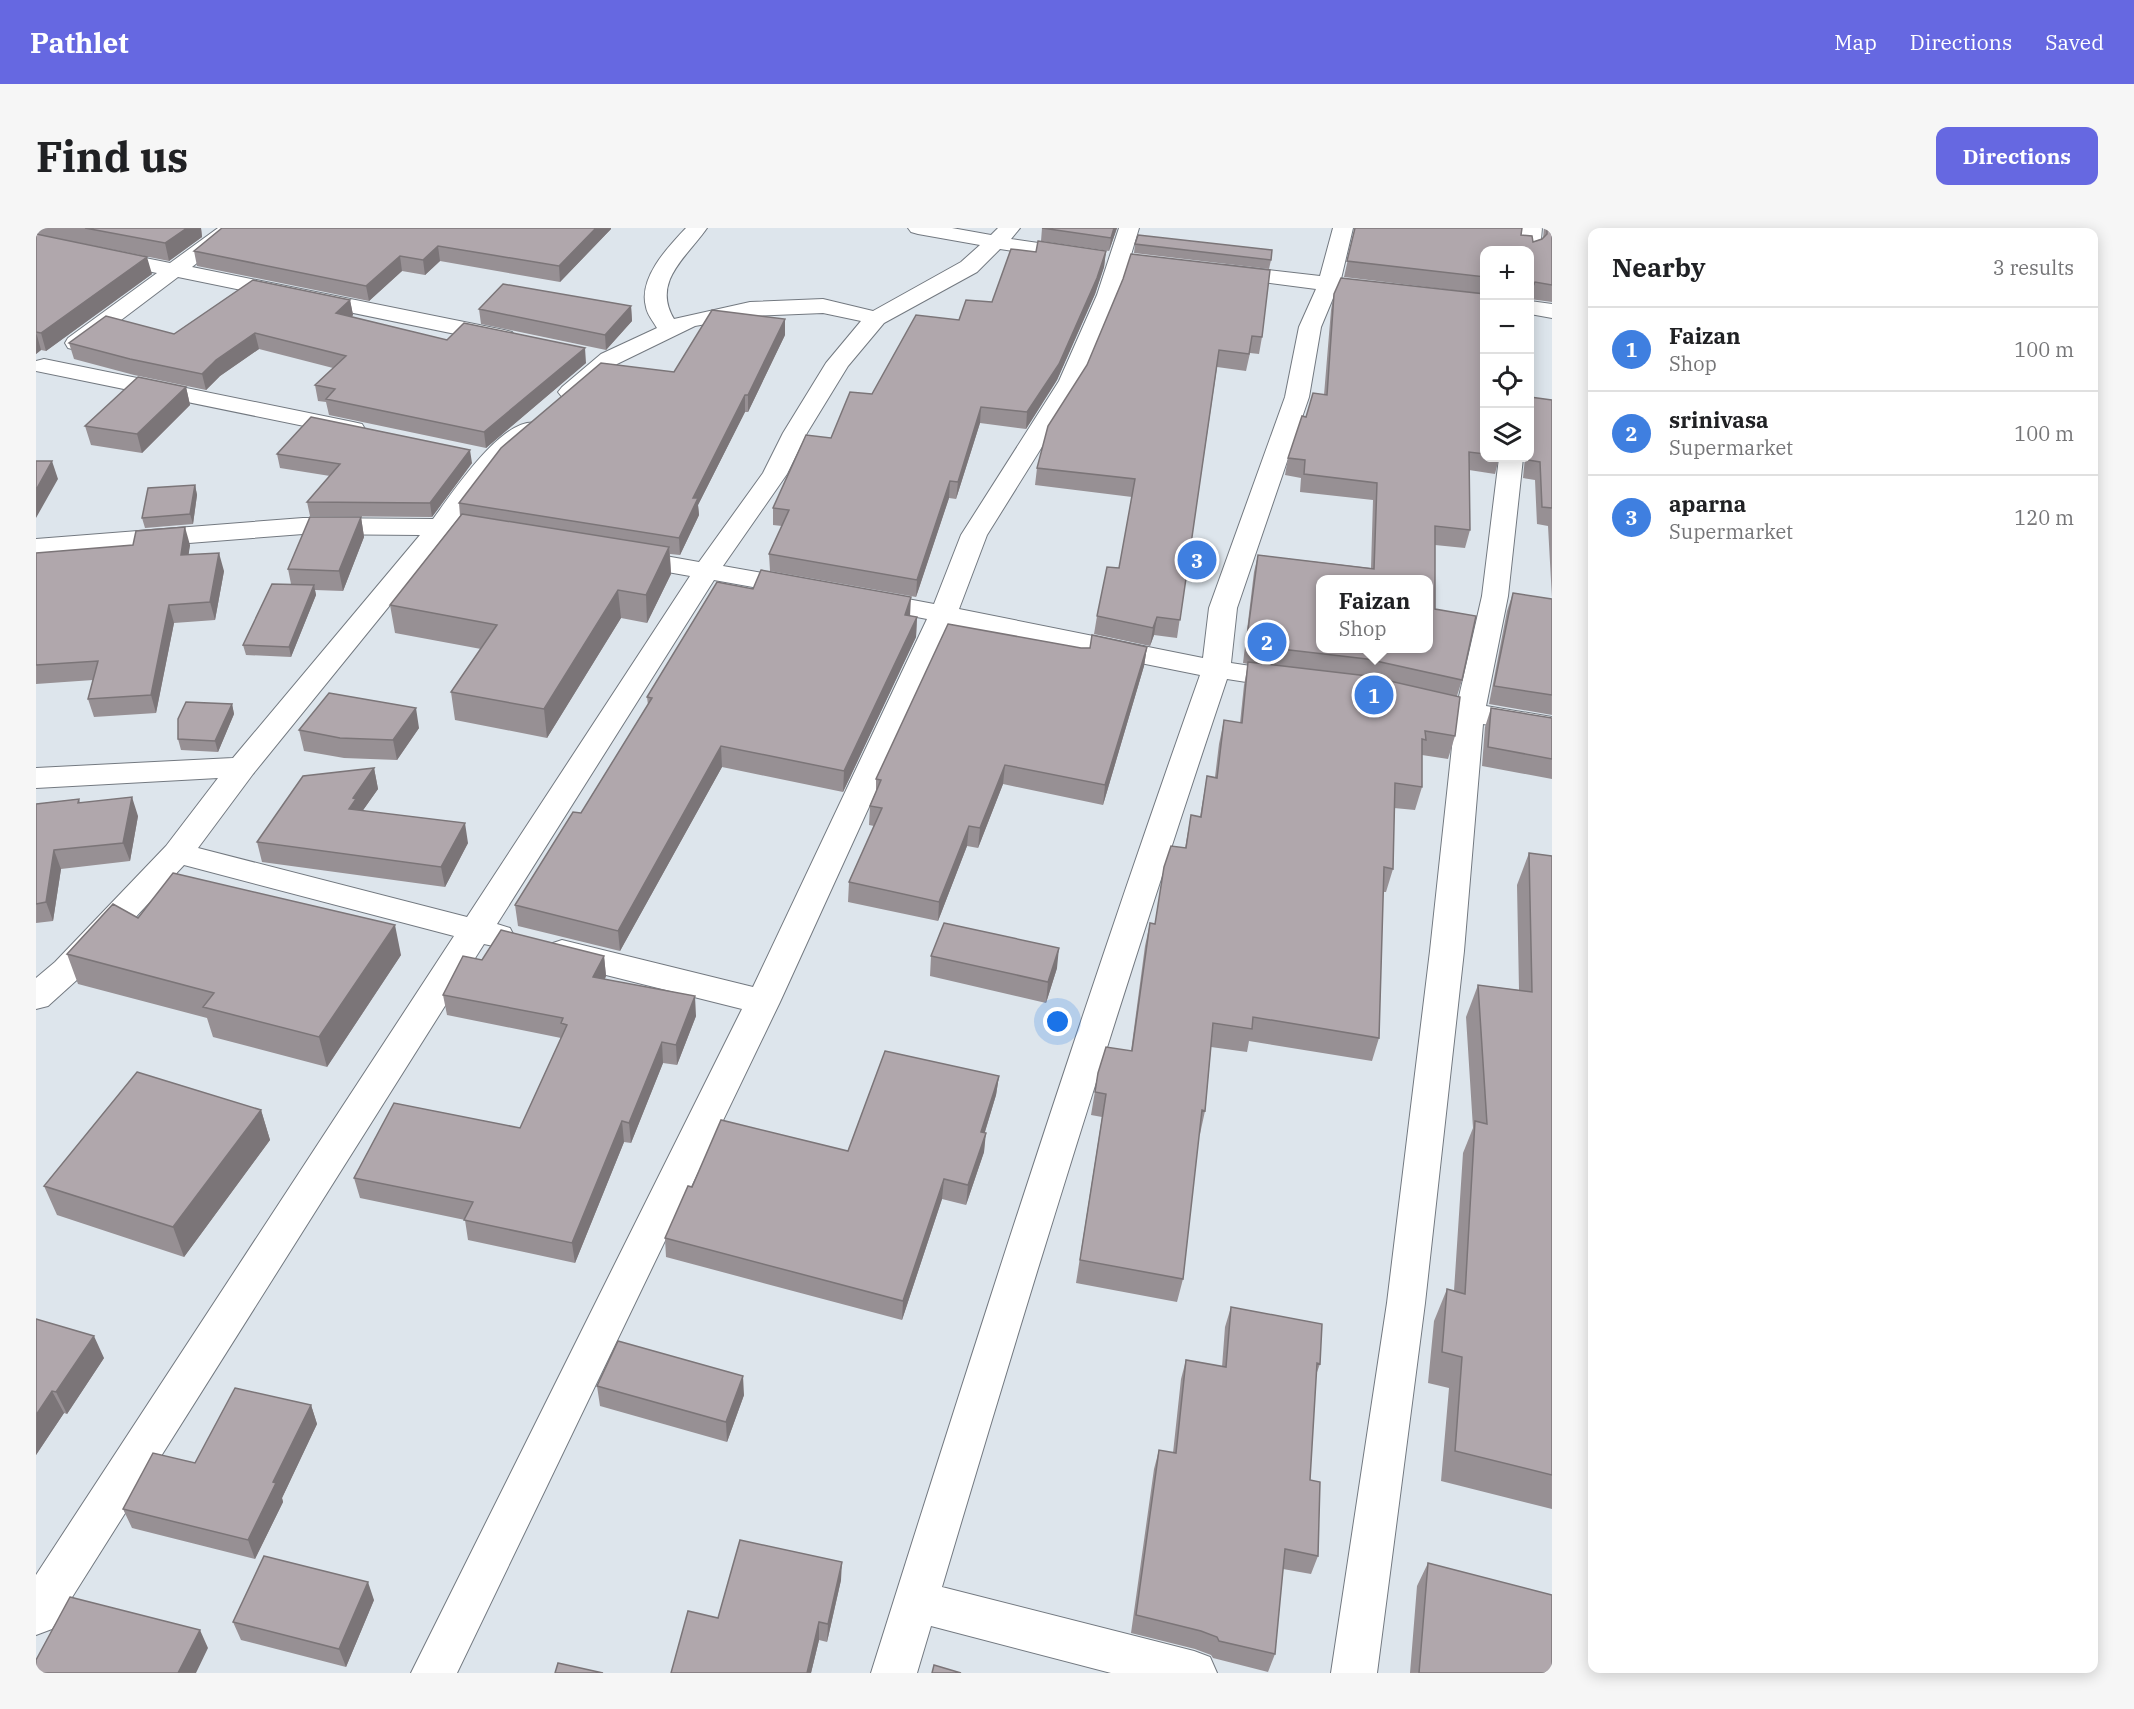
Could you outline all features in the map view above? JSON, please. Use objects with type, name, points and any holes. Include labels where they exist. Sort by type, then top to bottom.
[{"type":"street","points":[[40,370],[231,228]]},
{"type":"street","points":[[670,330],[656,306],[658,283],[677,249],[697,228]]},
{"type":"street","points":[[918,228],[1003,235],[1056,253],[1130,260]]},
{"type":"street","points":[[434,1673],[763,1002],[944,613],[974,535],[1071,381],[1108,295],[1130,260],[1129,228]]},
{"type":"street","points":[[894,1673],[1000,1326],[1163,824],[1216,671],[1223,608],[1297,397],[1310,327],[1329,283],[1343,228]]},
{"type":"street","points":[[1530,246],[1532,228]]},
{"type":"street","points":[[36,1614],[707,570],[774,474],[838,363],[876,318],[969,267],[1003,235]]},
{"type":"street","points":[[36,242],[527,342]]},
{"type":"street","points":[[1200,268],[1373,289]]},
{"type":"street","points":[[36,997],[68,970],[177,853],[242,767],[440,528],[481,456],[550,408],[597,356],[689,321],[750,309],[823,306],[876,318]]},
{"type":"street","points":[[1534,309],[1552,311]]},
{"type":"street","points":[[40,370],[378,434]]},
{"type":"street","points":[[1354,1673],[1406,1303],[1447,951],[1470,714],[1495,596],[1511,462]]},
{"type":"street","points":[[36,547],[303,526],[440,528],[521,541]]},
{"type":"street","points":[[602,554],[707,570],[944,613],[1216,671],[1317,683]]},
{"type":"street","points":[[1383,693],[1470,714],[1552,726]]},
{"type":"street","points":[[36,778],[242,767]]},
{"type":"street","points":[[177,853],[763,1002]]},
{"type":"street","points":[[916,1601],[1194,1673]]},
{"type":"building","points":[[85,228],[187,228],[165,243]]},
{"type":"building","points":[[222,228],[596,228],[559,266],[438,246],[423,260],[400,256],[366,286],[194,251]]},
{"type":"building","points":[[1042,228],[1114,228],[1111,238]]},
{"type":"building","points":[[1355,228],[1522,228],[1521,235],[1532,236],[1533,242],[1542,239],[1547,234],[1547,228],[1552,228],[1552,285],[1535,282],[1534,284],[1534,246],[1480,246],[1480,276],[1347,261]]},
{"type":"building","points":[[36,234],[147,257],[41,333],[36,332]]},
{"type":"building","points":[[1138,235],[1272,250],[1271,260],[1135,244]]},
{"type":"building","points":[[1038,241],[1106,251],[1097,278],[1059,364],[1027,412],[981,407],[958,482],[950,481],[917,580],[769,554],[789,510],[773,508],[806,435],[831,438],[850,392],[872,394],[916,315],[959,320],[966,300],[992,302],[1011,249],[1036,252]]},
{"type":"building","points":[[1131,254],[1270,270],[1262,337],[1252,336],[1249,354],[1219,350],[1180,620],[1157,617],[1153,628],[1097,616],[1107,567],[1119,568],[1135,479],[1037,468],[1048,426],[1087,365]]},
{"type":"building","points":[[1341,278],[1480,293],[1480,453],[1469,452],[1470,530],[1435,526],[1435,609],[1476,616],[1462,680],[1367,659],[1246,645],[1258,555],[1374,569],[1377,483],[1304,474],[1305,460],[1288,458],[1302,416],[1306,417],[1313,393],[1327,395],[1334,294]]},
{"type":"building","points":[[253,280],[350,300],[336,313],[447,340],[464,323],[585,348],[484,432],[326,399],[335,389],[315,385],[346,356],[255,333],[216,360],[202,374],[69,343],[106,316],[174,334]]},
{"type":"building","points":[[503,284],[631,306],[605,335],[479,309]]},
{"type":"building","points":[[712,310],[785,319],[748,395],[745,395],[693,498],[698,498],[679,538],[459,503],[501,448],[601,363],[674,372]]},
{"type":"building","points":[[138,377],[186,387],[137,434],[85,426]]},
{"type":"building","points":[[1534,398],[1552,400],[1552,508],[1542,507],[1540,462],[1534,461]]},
{"type":"building","points":[[311,417],[470,450],[430,503],[307,502],[340,464],[277,454]]},
{"type":"building","points":[[36,461],[52,461],[36,490]]},
{"type":"building","points":[[195,485],[190,514],[142,518],[148,488]]},
{"type":"building","points":[[462,514],[669,547],[646,595],[618,590],[544,709],[451,692],[497,625],[390,605]]},
{"type":"building","points":[[310,517],[361,517],[339,571],[288,569]]},
{"type":"building","points":[[185,527],[181,555],[219,553],[210,602],[169,605],[151,695],[88,699],[98,661],[36,665],[36,553],[133,545],[136,531]]},
{"type":"building","points":[[761,570],[911,597],[905,615],[917,617],[844,771],[721,746],[618,931],[515,905],[573,812],[581,813],[652,698],[647,697],[717,582],[753,589]]},
{"type":"building","points":[[272,584],[314,585],[289,647],[243,645]]},
{"type":"building","points":[[1513,593],[1552,599],[1552,695],[1494,686]]},
{"type":"building","points":[[948,624],[1081,648],[1090,648],[1092,635],[1147,647],[1105,785],[1005,765],[980,828],[969,826],[939,902],[849,882],[882,808],[870,806],[881,780],[876,779]]},
{"type":"building","points":[[1248,662],[1368,676],[1460,697],[1455,736],[1425,731],[1426,740],[1422,739],[1422,787],[1395,783],[1393,869],[1384,867],[1379,1038],[1253,1017],[1252,1029],[1213,1023],[1205,1111],[1202,1110],[1183,1279],[1080,1260],[1106,1094],[1095,1092],[1098,1073],[1106,1047],[1132,1051],[1150,923],[1155,924],[1164,867],[1171,846],[1186,848],[1191,815],[1201,817],[1207,776],[1217,778],[1224,720],[1242,723]]},
{"type":"building","points":[[329,693],[416,708],[393,740],[340,738],[299,730]]},
{"type":"building","points":[[186,702],[232,704],[215,741],[178,739],[178,719]]},
{"type":"building","points":[[1491,708],[1552,718],[1552,759],[1488,747]]},
{"type":"building","points":[[374,768],[353,798],[356,799],[349,809],[465,823],[441,867],[257,842],[303,776]]},
{"type":"building","points":[[132,797],[123,843],[54,850],[46,902],[36,904],[36,804],[79,799],[78,803]]},
{"type":"building","points":[[1529,853],[1552,856],[1552,1475],[1455,1451],[1462,1357],[1442,1352],[1447,1289],[1465,1294],[1475,1121],[1487,1124],[1478,985],[1532,992]]},
{"type":"building","points":[[173,873],[395,925],[319,1037],[203,1007],[214,993],[67,954],[113,904],[138,918]]},
{"type":"building","points":[[944,923],[1059,948],[1048,982],[931,956]]},
{"type":"building","points":[[501,930],[604,956],[593,977],[695,996],[676,1045],[662,1042],[629,1123],[622,1121],[572,1243],[464,1220],[473,1202],[354,1178],[394,1103],[520,1128],[567,1025],[561,1023],[563,1018],[443,995],[463,956],[482,960]]},
{"type":"building","points":[[885,1051],[999,1076],[981,1132],[986,1133],[968,1185],[944,1179],[903,1301],[665,1238],[688,1186],[692,1187],[721,1120],[848,1151]]},
{"type":"building","points":[[137,1072],[261,1110],[173,1227],[44,1186]]},
{"type":"building","points":[[1231,1307],[1322,1324],[1320,1364],[1317,1363],[1310,1480],[1320,1482],[1318,1556],[1285,1549],[1275,1654],[1219,1641],[1217,1637],[1201,1631],[1136,1615],[1159,1450],[1176,1453],[1186,1360],[1226,1367]]},
{"type":"building","points":[[36,1319],[94,1336],[56,1392],[52,1391],[36,1415]]},
{"type":"building","points":[[618,1341],[743,1376],[726,1422],[597,1386]]},
{"type":"building","points":[[235,1388],[311,1405],[273,1482],[276,1483],[248,1540],[123,1509],[153,1453],[195,1463]]},
{"type":"building","points":[[740,1540],[842,1562],[828,1624],[819,1622],[807,1673],[671,1673],[688,1611],[718,1618]]},
{"type":"building","points":[[264,1556],[368,1582],[339,1649],[233,1622]]},
{"type":"building","points":[[1428,1563],[1552,1595],[1552,1673],[1419,1673]]},
{"type":"building","points":[[70,1597],[200,1630],[178,1673],[36,1673],[36,1660]]},
{"type":"building","points":[[558,1663],[603,1673],[555,1673]]},
{"type":"building","points":[[934,1665],[961,1673],[932,1673]]},
{"type":"place","name":"aparna","points":[[1197,560]]},
{"type":"place","name":"srinivasa","points":[[1267,642]]},
{"type":"place","name":"Faizan","points":[[1374,695]]}]
